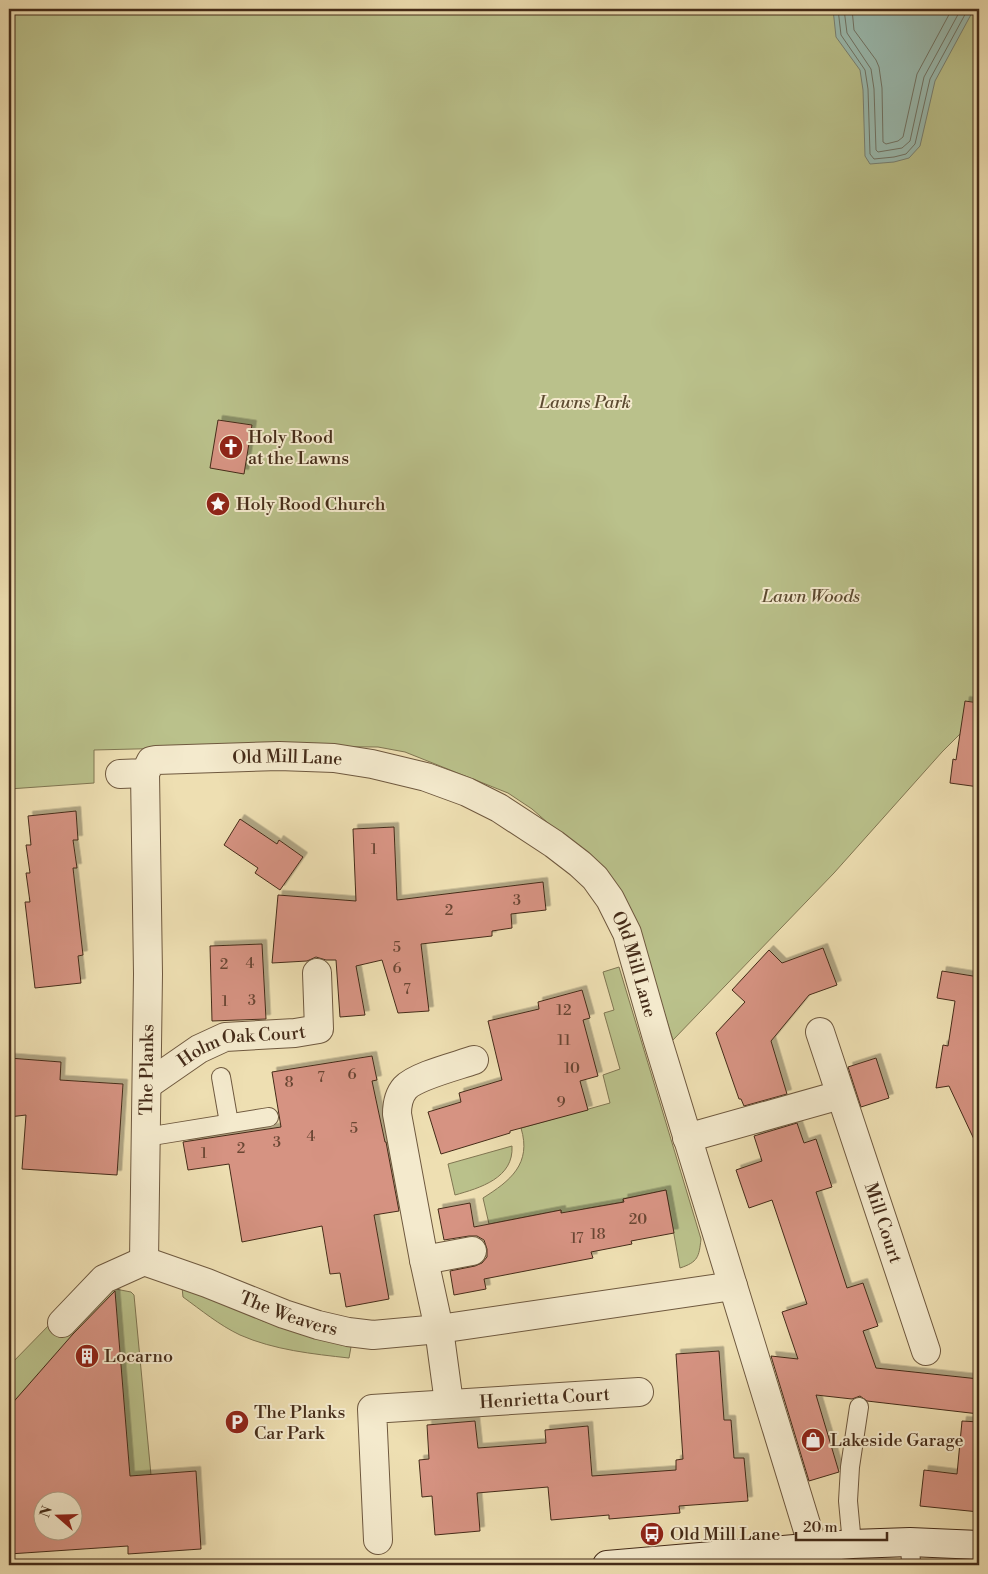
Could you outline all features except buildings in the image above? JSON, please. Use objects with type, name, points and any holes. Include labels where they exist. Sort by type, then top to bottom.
[{"type":"street","name":"Old Mill Lane","points":[[133,774],[151,761],[278,756],[353,761],[399,770],[446,783],[499,808],[528,826],[580,864],[595,878],[619,914],[627,933],[687,1138],[813,1547]]},
{"type":"street","name":"The Planks","points":[[133,774],[148,974],[144,1261]]},
{"type":"street","name":"Holm Oak Court","points":[[147,1085],[199,1049],[224,1037],[287,1034],[319,1030],[317,973]]},
{"type":"street","name":"Mill Court","points":[[820,1032],[926,1351]]},
{"type":"street","points":[[449,1403],[439,1328],[403,1150],[397,1105],[400,1096],[413,1083],[447,1069],[474,1061]]},
{"type":"street","points":[[687,1138],[840,1095]]},
{"type":"street","points":[[424,1260],[472,1251]]},
{"type":"street","points":[[62,1323],[104,1279],[144,1261]]},
{"type":"street","name":"The Weavers","points":[[144,1261],[284,1314],[333,1329],[373,1335],[439,1328],[733,1286]]},
{"type":"street","name":"Henrietta Court","points":[[378,1540],[372,1409],[639,1392]]},
{"type":"street","points":[[607,1565],[686,1561],[852,1544],[911,1554],[979,1545]]},
{"type":"lane","points":[[222,1077],[229,1123]]},
{"type":"lane","points":[[146,1137],[269,1117]]},
{"type":"lane","points":[[852,1544],[848,1501],[850,1467],[859,1407]]},
{"type":"green space","name":"Lawns Park","points":[[9,9],[979,9],[979,715],[942,752],[834,873],[673,1040],[649,966],[556,830],[532,809],[508,793],[405,752],[378,747],[257,746],[94,750],[94,783],[9,789]]},
{"type":"green space","points":[[619,967],[701,1239],[698,1255],[694,1261],[680,1268],[666,1190],[623,1199],[623,1202],[583,1209],[563,1224],[561,1210],[489,1224],[483,1198],[510,1178],[521,1161],[524,1152],[524,1141],[521,1128],[610,1103],[603,1075],[620,1069],[604,1013],[614,1010],[603,972]]},
{"type":"green space","points":[[512,1146],[511,1157],[501,1174],[485,1185],[455,1195],[448,1164]]},
{"type":"green space","name":"Locarno","points":[[105,1287],[131,1292],[134,1295],[151,1475],[9,1487],[9,1366],[52,1322]]},
{"type":"green space","points":[[182,1287],[263,1321],[351,1347],[349,1358],[280,1348],[240,1335],[217,1322],[183,1297]]},
{"type":"water","points":[[833,9],[974,9],[935,81],[920,146],[909,158],[894,162],[870,164],[865,156],[863,90],[860,70],[836,37]]},
{"type":"place","name":"Holy Rood at the Lawns","points":[[231,447]]},
{"type":"place","name":"Holy Rood Church","points":[[218,504]]},
{"type":"place","name":"Locarno","points":[[87,1356]]},
{"type":"place","name":"The Planks Car Park","points":[[237,1422]]},
{"type":"place","name":"Lakeside Garage","points":[[813,1440]]},
{"type":"place","name":"Old Mill Lane","points":[[652,1534]]},
{"type":"park label","name":"Lawn Woods","points":[[811,596]]}]
